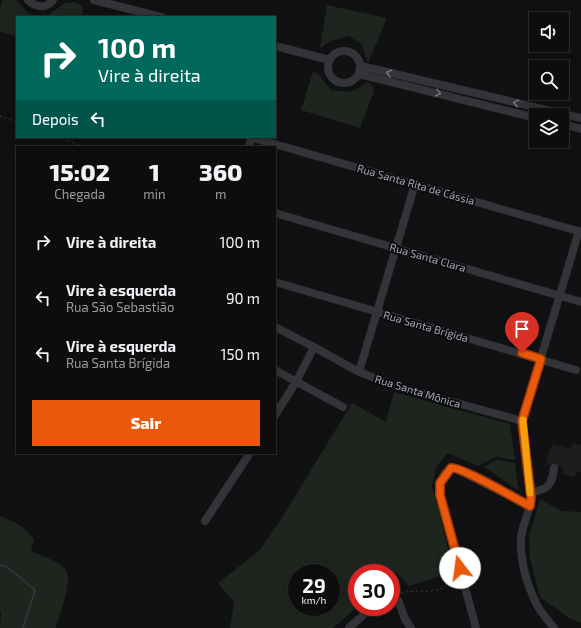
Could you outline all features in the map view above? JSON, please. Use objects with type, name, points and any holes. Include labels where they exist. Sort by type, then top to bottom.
[{"type":"street","points":[[28,0],[32,4],[42,6],[48,5],[53,0]]},
{"type":"street","points":[[94,0],[157,16]]},
{"type":"street","points":[[276,46],[330,60]]},
{"type":"street","points":[[348,51],[357,56],[360,70],[356,78],[346,83],[336,81],[329,73],[328,67],[330,60],[337,52],[348,51]]},
{"type":"street","points":[[360,70],[529,116]]},
{"type":"street","points":[[360,70],[581,118]]},
{"type":"street","points":[[569,126],[581,129]]},
{"type":"street","name":"Rua Santa Rita de Cássia","points":[[254,138],[580,232]]},
{"type":"street","points":[[359,372],[415,184]]},
{"type":"street","name":"Rua Santa Clara","points":[[276,213],[581,302]]},
{"type":"street","points":[[554,628],[536,604],[525,573],[522,557],[521,538],[530,506],[530,493],[522,421],[580,232]]},
{"type":"street","name":"Rua Santa Brígida","points":[[276,282],[576,370]]},
{"type":"street","name":"Rua Santa Mônica","points":[[276,328],[359,372],[395,386],[522,421]]},
{"type":"street","points":[[276,414],[297,382],[314,347]]},
{"type":"street","points":[[276,371],[343,407]]},
{"type":"street","points":[[205,521],[249,454]]},
{"type":"street","points":[[476,628],[440,495],[440,483],[451,468],[454,468],[530,506]]},
{"type":"street","points":[[530,493],[546,488],[550,485],[553,478],[554,468]]},
{"type":"street","points":[[400,605],[405,619],[411,628]]},
{"type":"street","points":[[349,628],[362,616]]},
{"type":"path","points":[[0,116],[16,122]]},
{"type":"path","points":[[61,138],[82,146]]},
{"type":"path","points":[[400,594],[438,590],[446,586],[457,574],[460,568]]},
{"type":"shaded area","points":[[2,0],[16,0],[29,14],[36,16],[16,16],[16,37],[0,31],[0,9]]},
{"type":"shaded area","points":[[75,2],[82,6],[83,16],[45,16],[48,15],[65,3]]},
{"type":"shaded area","points":[[327,5],[387,18],[368,63],[361,43],[348,36],[331,41],[320,48]]},
{"type":"shaded area","points":[[313,72],[318,74],[331,90],[350,91],[358,89],[367,82],[372,84],[374,91],[360,128],[301,110]]},
{"type":"shaded area","points":[[394,392],[510,424],[515,460],[496,457],[478,466],[447,453],[436,468],[432,486],[454,572],[409,586],[400,576],[400,564],[348,564],[348,615],[333,628],[230,628],[234,602],[218,583],[260,550],[283,516],[352,403],[386,422]]},
{"type":"shaded area","points":[[574,443],[581,445],[581,473],[576,471],[575,477],[562,474],[563,468],[546,463],[552,444],[570,449]]},
{"type":"shaded area","points":[[496,460],[515,463],[519,491],[484,467]]},
{"type":"shaded area","points":[[540,499],[561,511],[581,512],[581,623],[569,618],[540,597],[530,558],[529,536]]},
{"type":"shaded area","points":[[0,516],[15,522],[27,531],[34,540],[31,549],[33,552],[55,561],[66,570],[68,575],[67,590],[56,628],[0,628]]},
{"type":"waterway","points":[[0,565],[7,567],[35,590],[23,628]]},
{"type":"slow traffic","points":[[523,420],[530,493]]},
{"type":"route","points":[[460,568],[440,495],[440,483],[451,468],[465,473],[530,506],[531,497],[522,421],[541,359],[522,353]]}]
